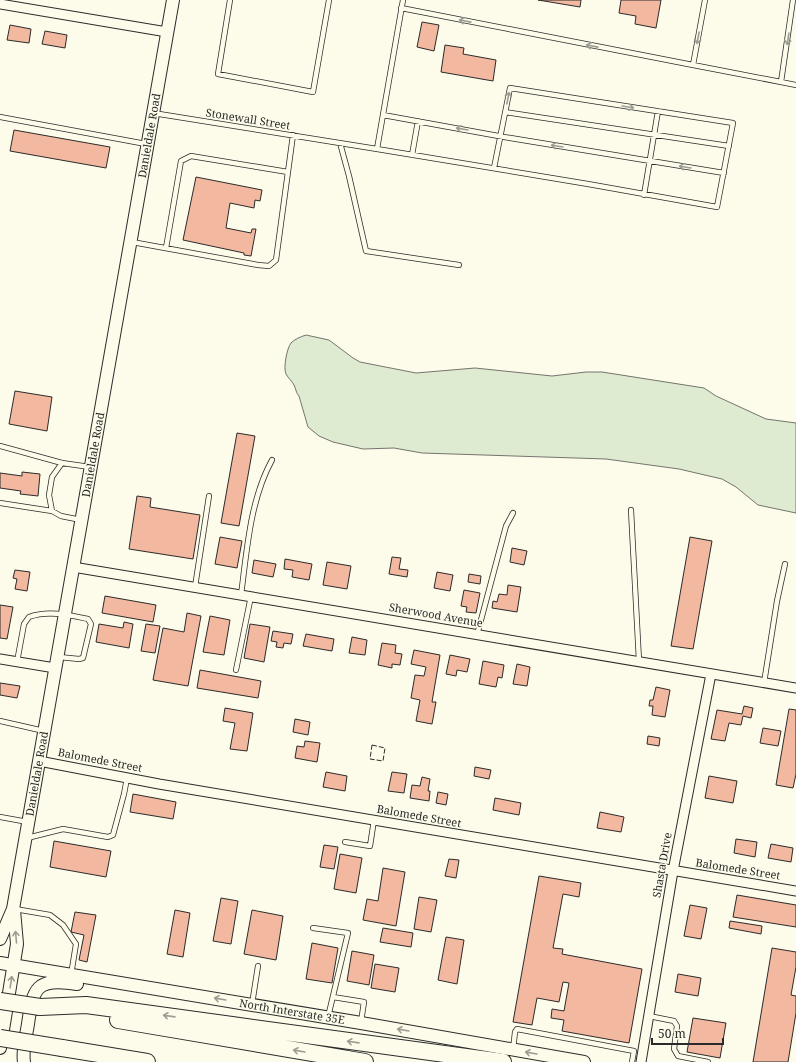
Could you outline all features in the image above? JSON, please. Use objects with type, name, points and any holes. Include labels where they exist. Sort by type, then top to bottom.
[{"type":"highway","points":[[0,1001],[365,1062]]},
{"type":"highway","points":[[40,1007],[86,1005],[503,1062]]},
{"type":"highway","points":[[0,1038],[147,1062]]},
{"type":"highway","points":[[62,1048],[105,1062]]},
{"type":"street","name":"Danieldale Road","points":[[0,1048],[17,944],[14,909],[25,839],[148,145],[172,0]]},
{"type":"street","points":[[0,4],[167,32]]},
{"type":"street","name":"Sherwood Avenue","points":[[73,566],[796,688]]},
{"type":"street","points":[[0,659],[55,668]]},
{"type":"street","name":"Shasta Drive","points":[[641,1062],[673,871],[711,674]]},
{"type":"street","name":"Balomede Street","points":[[39,760],[127,778],[796,891]]},
{"type":"street","name":"Danieldale Road","points":[[0,939],[14,909]]},
{"type":"street","name":"North Interstate 35E","points":[[0,963],[252,1004],[584,1062]]},
{"type":"street","points":[[24,1062],[24,1050],[32,998],[38,988],[48,982],[66,982],[98,987],[166,990]]},
{"type":"lane","points":[[230,0],[218,74],[313,92],[329,0]]},
{"type":"lane","points":[[377,149],[403,0]]},
{"type":"lane","points":[[693,65],[705,0]]},
{"type":"lane","points":[[781,82],[793,0]]},
{"type":"lane","points":[[401,8],[796,85]]},
{"type":"lane","points":[[383,115],[500,136],[724,173],[733,123],[510,88],[500,136],[494,168]]},
{"type":"lane","points":[[644,195],[658,111]]},
{"type":"lane","points":[[505,112],[729,146]]},
{"type":"lane","name":"Stonewall Street","points":[[153,113],[494,168],[718,207],[724,173]]},
{"type":"lane","points":[[0,117],[148,145]]},
{"type":"lane","points":[[412,155],[418,121]]},
{"type":"lane","points":[[130,242],[269,266],[276,260],[293,135]]},
{"type":"lane","points":[[340,143],[366,251],[459,265]]},
{"type":"lane","points":[[166,248],[181,161],[190,156],[288,172]]},
{"type":"lane","points":[[0,446],[62,463],[91,467]]},
{"type":"lane","points":[[241,595],[250,524],[265,473],[272,460]]},
{"type":"lane","points":[[52,511],[49,495],[52,477],[62,463]]},
{"type":"lane","points":[[195,587],[209,496]]},
{"type":"lane","points":[[0,503],[52,511],[61,516],[81,520]]},
{"type":"lane","points":[[631,510],[639,661]]},
{"type":"lane","points":[[477,634],[506,526],[513,513]]},
{"type":"lane","points":[[764,683],[777,601],[785,564]]},
{"type":"lane","points":[[236,670],[251,596]]},
{"type":"lane","points":[[17,662],[24,624],[29,617],[40,613],[64,614],[88,619],[91,624],[83,658],[79,660],[57,656]]},
{"type":"lane","points":[[0,721],[44,731]]},
{"type":"lane","points":[[25,839],[63,829],[108,837],[113,835],[127,778]]},
{"type":"lane","points":[[0,818],[28,822]]},
{"type":"lane","points":[[345,842],[370,846],[374,820]]},
{"type":"lane","points":[[14,909],[50,914],[64,925],[76,944],[71,975]]},
{"type":"lane","points":[[314,928],[348,933],[328,1017]]},
{"type":"lane","points":[[252,1004],[258,966]]},
{"type":"lane","points":[[333,997],[364,1002],[361,1023]]},
{"type":"lane","points":[[649,1016],[674,1021],[677,1026],[674,1049],[678,1056],[708,1062]]},
{"type":"lane","points":[[513,1050],[515,1032],[517,1029],[634,1050],[632,1062]]},
{"type":"green space","points":[[306,335],[329,340],[360,362],[416,373],[475,368],[552,376],[586,372],[602,372],[704,388],[716,396],[766,419],[796,423],[796,513],[758,505],[736,487],[722,479],[679,469],[606,459],[422,453],[394,448],[363,449],[333,442],[319,436],[308,427],[299,396],[285,371],[286,358],[291,343],[294,340]]},
{"type":"building","points":[[538,0],[581,0],[580,7]]},
{"type":"building","points":[[621,0],[661,0],[656,28],[635,24],[636,16],[619,13]]},
{"type":"building","points":[[422,22],[439,25],[434,51],[417,47]]},
{"type":"building","points":[[10,25],[31,29],[29,43],[7,40]]},
{"type":"building","points":[[45,31],[67,35],[65,48],[42,44]]},
{"type":"building","points":[[445,45],[464,48],[463,54],[496,60],[493,81],[441,72]]},
{"type":"building","points":[[14,130],[110,147],[106,168],[10,151]]},
{"type":"building","points":[[196,177],[262,190],[260,201],[255,200],[254,208],[230,203],[226,228],[251,233],[252,229],[256,229],[251,256],[244,255],[244,253],[183,240]]},
{"type":"building","points":[[15,391],[52,397],[47,431],[9,424]]},
{"type":"building","points":[[237,433],[255,436],[239,526],[221,523]]},
{"type":"building","points":[[22,472],[40,474],[38,496],[20,494],[21,491],[0,488],[0,473],[22,476]]},
{"type":"building","points":[[137,496],[151,498],[150,507],[200,515],[193,559],[129,549]]},
{"type":"building","points":[[220,537],[242,541],[237,568],[215,564]]},
{"type":"building","points":[[690,537],[712,541],[693,649],[671,646]]},
{"type":"building","points":[[512,548],[527,551],[524,565],[510,562]]},
{"type":"building","points":[[392,557],[401,558],[399,569],[408,570],[407,577],[389,574]]},
{"type":"building","points":[[285,559],[312,564],[309,580],[292,577],[293,570],[284,569]]},
{"type":"building","points":[[254,560],[276,564],[273,577],[252,573]]},
{"type":"building","points":[[327,562],[351,566],[347,589],[323,585]]},
{"type":"building","points":[[15,570],[30,572],[27,591],[15,589],[17,579],[13,578]]},
{"type":"building","points":[[437,572],[453,575],[450,591],[434,588]]},
{"type":"building","points":[[469,574],[481,576],[480,584],[468,582]]},
{"type":"building","points":[[508,585],[521,587],[517,612],[492,608],[493,601],[497,602],[499,594],[507,595]]},
{"type":"building","points":[[464,590],[480,593],[476,613],[466,612],[467,607],[461,606]]},
{"type":"building","points":[[105,596],[156,605],[153,622],[102,613]]},
{"type":"building","points":[[0,605],[13,607],[7,639],[0,638]]},
{"type":"building","points":[[187,613],[201,616],[188,686],[153,680],[163,628],[184,632]]},
{"type":"building","points":[[210,616],[230,620],[224,655],[203,652]]},
{"type":"building","points":[[124,622],[133,624],[129,648],[96,642],[99,624],[123,628]]},
{"type":"building","points":[[146,624],[160,626],[155,653],[141,651]]},
{"type":"building","points":[[250,624],[270,627],[264,662],[244,658]]},
{"type":"building","points":[[273,631],[293,634],[291,644],[284,643],[283,648],[276,647],[277,642],[271,641]]},
{"type":"building","points":[[306,634],[334,639],[332,651],[303,646]]},
{"type":"building","points":[[352,637],[367,640],[365,655],[349,653]]},
{"type":"building","points":[[382,643],[396,645],[395,653],[402,654],[400,665],[392,664],[392,668],[378,665]]},
{"type":"building","points":[[414,650],[440,655],[432,702],[436,702],[432,724],[416,721],[420,700],[411,698],[415,675],[424,676],[426,667],[411,664]]},
{"type":"building","points":[[450,655],[470,659],[467,672],[457,670],[456,676],[446,674]]},
{"type":"building","points":[[483,661],[504,665],[502,678],[498,677],[496,687],[479,684]]},
{"type":"building","points":[[517,664],[530,667],[527,686],[513,684]]},
{"type":"building","points":[[200,670],[261,681],[258,698],[197,688]]},
{"type":"building","points":[[0,683],[20,686],[17,698],[0,695]]},
{"type":"building","points":[[656,687],[670,690],[665,717],[652,715],[653,706],[649,706],[650,700],[653,700]]},
{"type":"building","points":[[744,706],[753,708],[751,718],[743,716],[741,725],[729,723],[725,741],[711,739],[717,710],[742,714]]},
{"type":"building","points":[[225,708],[253,713],[247,751],[230,749],[235,723],[223,721]]},
{"type":"building","points":[[789,709],[796,710],[796,774],[793,788],[776,785]]},
{"type":"building","points":[[295,719],[310,722],[308,735],[293,732]]},
{"type":"building","points":[[763,728],[781,731],[778,746],[760,743]]},
{"type":"building","points":[[648,736],[660,738],[659,746],[647,744]]},
{"type":"building","points":[[305,741],[320,743],[317,762],[295,758],[297,746],[304,747]]},
{"type":"building","points":[[475,767],[491,770],[489,779],[474,776]]},
{"type":"building","points":[[326,772],[347,776],[345,791],[323,787]]},
{"type":"building","points":[[392,772],[407,774],[404,793],[388,791]]},
{"type":"building","points":[[709,776],[737,781],[733,803],[705,798]]},
{"type":"building","points":[[422,777],[430,779],[428,791],[430,791],[429,801],[410,798],[412,785],[420,786]]},
{"type":"building","points":[[438,792],[448,794],[446,805],[436,803]]},
{"type":"building","points":[[133,794],[176,802],[173,819],[130,812]]},
{"type":"building","points":[[495,798],[521,803],[519,815],[493,810]]},
{"type":"building","points":[[600,812],[624,817],[621,832],[597,828]]},
{"type":"building","points":[[736,839],[757,842],[755,857],[734,853]]},
{"type":"building","points":[[54,841],[111,851],[106,877],[50,867]]},
{"type":"building","points":[[771,844],[793,848],[791,862],[768,858]]},
{"type":"building","points":[[324,845],[338,847],[334,869],[320,867]]},
{"type":"building","points":[[340,854],[362,858],[356,893],[334,889]]},
{"type":"building","points":[[449,859],[459,860],[456,878],[445,876]]},
{"type":"building","points":[[383,868],[405,872],[396,926],[363,920],[367,899],[378,901]]},
{"type":"building","points":[[539,876],[581,883],[579,897],[563,894],[553,948],[563,949],[562,954],[642,969],[629,1043],[562,1031],[564,1020],[551,1018],[552,1009],[564,1011],[569,983],[563,982],[559,1002],[537,998],[532,1025],[513,1022]]},
{"type":"building","points":[[737,895],[796,905],[796,927],[733,917]]},
{"type":"building","points":[[419,897],[437,900],[431,932],[414,929]]},
{"type":"building","points":[[221,898],[238,901],[231,944],[213,941]]},
{"type":"building","points":[[690,905],[707,908],[701,939],[684,936]]},
{"type":"building","points":[[175,910],[190,913],[183,957],[167,954]]},
{"type":"building","points":[[252,910],[283,916],[276,960],[244,954]]},
{"type":"building","points":[[75,912],[96,915],[87,962],[79,960],[84,935],[71,932]]},
{"type":"building","points":[[730,921],[762,926],[761,934],[729,928]]},
{"type":"building","points":[[383,928],[413,933],[411,947],[380,942]]},
{"type":"building","points":[[446,937],[464,940],[457,984],[438,980]]},
{"type":"building","points":[[312,943],[338,948],[332,983],[306,979]]},
{"type":"building","points":[[772,948],[796,952],[796,967],[791,995],[796,996],[796,1013],[788,1062],[753,1062]]},
{"type":"building","points":[[352,951],[374,955],[369,985],[347,981]]},
{"type":"building","points":[[375,964],[399,968],[395,992],[371,988]]},
{"type":"building","points":[[678,974],[701,978],[698,996],[675,992]]},
{"type":"building","points":[[693,1018],[726,1023],[720,1058],[687,1052]]},
{"type":"fence","points":[[372,745],[385,748],[383,761],[370,759],[372,745]]}]
